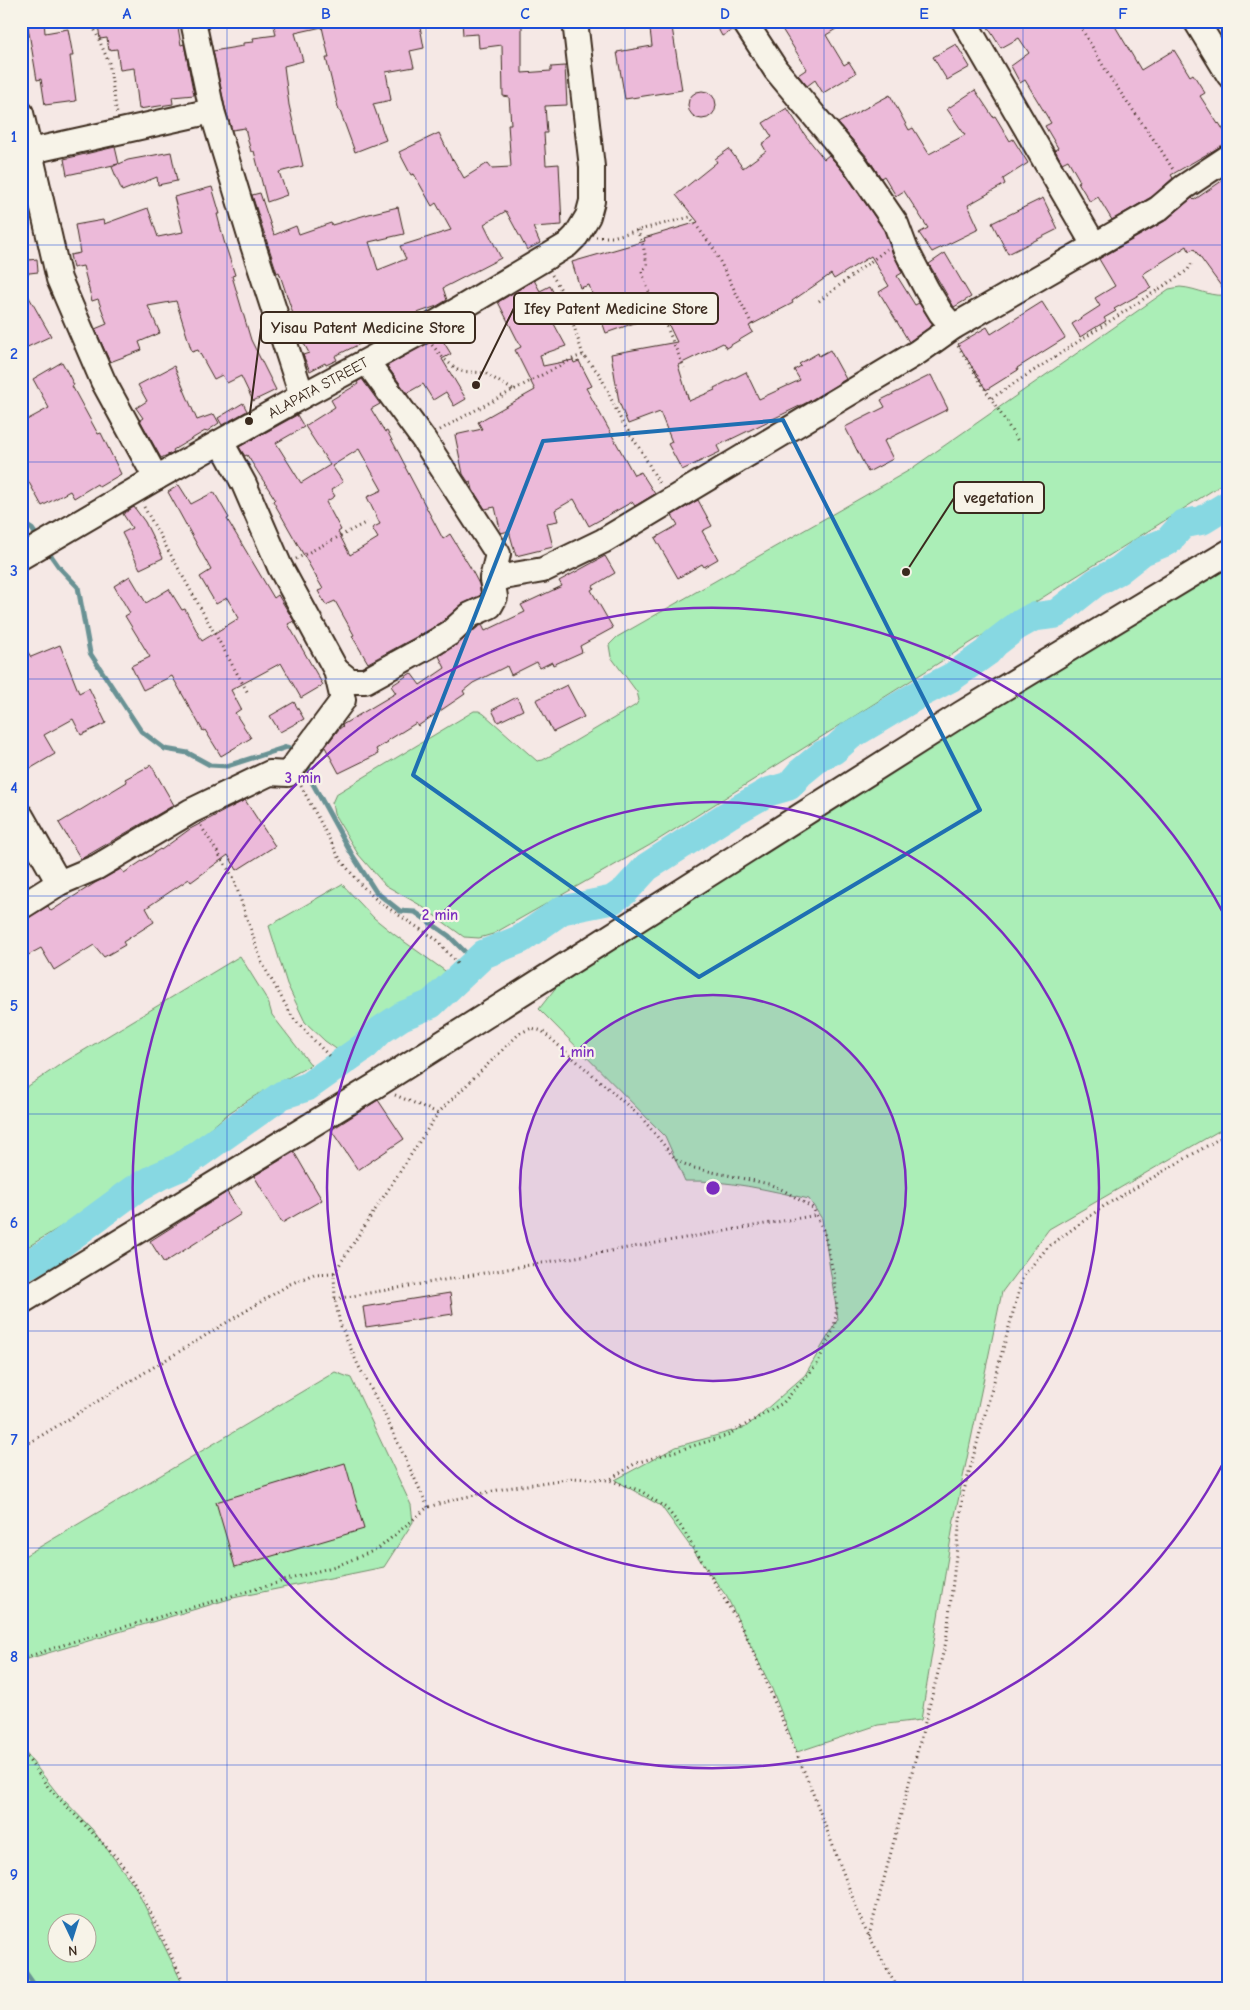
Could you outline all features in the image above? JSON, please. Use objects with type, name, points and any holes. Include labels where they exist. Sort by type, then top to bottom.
[{"type":"street","points":[[193,21],[212,112],[302,396]]},
{"type":"street","name":"ALAPATA STREET","points":[[22,557],[156,478],[421,332],[567,245],[576,236],[588,216],[592,201],[592,167],[575,21]]},
{"type":"street","points":[[744,21],[776,70],[857,167],[896,224],[927,290],[950,329]]},
{"type":"street","points":[[964,21],[1094,245]]},
{"type":"street","points":[[1196,21],[1229,75]]},
{"type":"street","points":[[31,151],[212,112]]},
{"type":"street","points":[[21,113],[59,279],[103,381],[156,478]]},
{"type":"street","points":[[492,579],[543,570],[603,541],[918,352],[950,329],[1158,209],[1184,187],[1229,157]]},
{"type":"street","points":[[336,670],[350,680],[365,681],[434,643],[470,615],[490,606],[496,597],[492,579],[498,554],[424,440],[367,362]]},
{"type":"street","points":[[21,907],[59,883],[97,867],[191,811],[270,772],[288,774],[343,700],[336,670],[280,567],[244,484],[221,442]]},
{"type":"street","points":[[21,1302],[375,1086],[961,714],[1229,552]]},
{"type":"street","points":[[21,816],[59,883]]},
{"type":"path","points":[[91,21],[109,63],[118,119],[117,132]]},
{"type":"path","points":[[1078,21],[1111,79],[1159,147],[1184,187]]},
{"type":"path","points":[[576,236],[612,237],[690,217],[714,248],[754,328]]},
{"type":"path","points":[[637,230],[643,245],[647,264],[642,272],[645,281],[684,368]]},
{"type":"path","points":[[819,301],[901,238]]},
{"type":"path","points":[[543,259],[564,295],[583,355],[600,375],[621,420],[642,452],[670,502]]},
{"type":"path","points":[[992,398],[1188,270],[1191,264]]},
{"type":"path","points":[[950,329],[1018,441]]},
{"type":"path","points":[[421,332],[444,358],[459,371],[486,373],[514,391]]},
{"type":"path","points":[[424,440],[470,413],[583,355]]},
{"type":"path","points":[[136,491],[248,693]]},
{"type":"path","points":[[280,567],[366,522]]},
{"type":"path","points":[[288,774],[299,780],[340,858],[360,884],[379,902],[437,940],[459,966]]},
{"type":"path","points":[[191,811],[233,877],[262,963],[293,1018],[330,1057]]},
{"type":"path","points":[[428,1507],[383,1411],[358,1365],[340,1324],[335,1299],[334,1273],[438,1113],[520,1032],[532,1028],[542,1031],[571,1058],[618,1095],[642,1117],[677,1161],[694,1168],[744,1178],[783,1190],[813,1208],[824,1232],[834,1276],[837,1307],[834,1328],[824,1353],[809,1375],[783,1403],[726,1436],[636,1463],[608,1480]]},
{"type":"path","points":[[375,1086],[438,1113]]},
{"type":"path","points":[[869,1936],[946,1642],[963,1494],[1023,1276],[1048,1247],[1104,1206],[1229,1133]]},
{"type":"path","points":[[335,1299],[817,1215]]},
{"type":"path","points":[[21,1448],[290,1284],[314,1274],[334,1273]]},
{"type":"path","points":[[21,1659],[72,1642],[339,1565],[378,1549],[428,1507],[456,1499],[574,1478],[608,1480],[641,1490],[666,1508],[682,1528],[747,1636],[809,1783],[863,1925],[898,1989]]},
{"type":"path","points":[[21,1749],[48,1787],[115,1856],[127,1871],[188,1989]]},
{"type":"highlighted area","points":[[783,420],[980,810],[699,977],[413,775],[543,441]]},
{"type":"green space","points":[[1180,287],[1217,295],[1229,294],[1229,480],[650,845],[493,934],[479,938],[464,937],[420,905],[385,885],[358,854],[334,814],[332,803],[336,794],[474,711],[484,714],[537,761],[543,760],[636,705],[639,700],[637,692],[611,657],[609,645],[617,637],[908,471],[1169,289]]},
{"type":"green space","points":[[1229,558],[1229,1125],[1049,1229],[1002,1292],[954,1520],[921,1720],[878,1725],[797,1752],[772,1689],[727,1597],[661,1506],[615,1480],[676,1447],[746,1427],[805,1375],[838,1319],[822,1219],[809,1199],[732,1184],[685,1181],[665,1136],[539,1009],[557,986]]},
{"type":"green space","points":[[342,884],[374,918],[448,973],[419,1008],[342,1053],[325,1041],[305,1022],[287,984],[269,926]]},
{"type":"green space","points":[[240,956],[268,1001],[272,1015],[311,1065],[253,1097],[229,1113],[180,1154],[21,1251],[21,1091],[58,1066]]},
{"type":"green space","points":[[335,1372],[351,1378],[411,1505],[413,1522],[384,1567],[233,1598],[21,1661],[21,1558]]},
{"type":"green space","points":[[21,1747],[57,1793],[92,1829],[136,1888],[185,1989],[21,1989]]},
{"type":"building","points":[[27,21],[44,21],[45,33],[68,29],[73,56],[70,56],[76,101],[45,105],[41,79],[37,80]]},
{"type":"building","points":[[126,21],[177,21],[181,45],[184,44],[194,95],[172,97],[173,104],[139,109],[134,68],[120,70],[117,49],[109,50],[107,38],[100,39],[98,24]]},
{"type":"building","points":[[273,21],[419,21],[424,48],[410,51],[414,67],[386,72],[391,100],[373,104],[386,140],[355,152],[339,111],[326,58],[329,58],[322,27],[295,33],[303,61],[284,66],[289,105],[303,166],[279,172],[287,195],[267,202],[254,151],[251,152],[245,128],[232,130],[225,108],[213,51],[243,46],[243,43],[254,42],[253,38],[276,35]]},
{"type":"building","points":[[462,21],[522,21],[522,73],[551,71],[551,67],[565,66],[567,105],[545,106],[547,133],[544,133],[546,165],[559,164],[562,225],[533,227],[540,243],[527,250],[506,211],[484,224],[501,258],[443,288],[447,300],[437,306],[392,322],[393,324],[359,334],[364,342],[335,356],[337,360],[326,365],[325,363],[310,371],[303,355],[309,353],[292,322],[295,320],[279,272],[277,273],[252,195],[260,193],[274,235],[296,226],[299,234],[331,223],[332,225],[398,207],[404,234],[369,242],[378,270],[406,259],[400,246],[451,230],[436,203],[432,206],[414,174],[411,175],[399,152],[439,133],[452,160],[464,178],[488,163],[492,168],[511,167],[508,124],[511,124],[509,97],[503,96],[502,45],[479,48],[478,34],[463,35]]},
{"type":"building","points":[[649,21],[671,21],[682,90],[625,99],[617,52],[652,46]]},
{"type":"building","points":[[714,21],[730,21],[733,30],[722,36]]},
{"type":"building","points":[[777,21],[849,21],[826,35],[844,65],[849,62],[856,73],[823,93],[815,80],[807,86],[798,75],[807,69]]},
{"type":"building","points":[[984,21],[1112,21],[1141,70],[1174,50],[1190,76],[1193,74],[1205,93],[1200,96],[1229,139],[1229,143],[1171,175],[1173,178],[1153,196],[1112,220],[1098,197],[1090,202],[1068,160],[1062,163],[1055,150],[1058,148],[1045,126],[1051,123],[1025,80],[1020,83],[1011,66],[1029,53],[1019,38],[1001,48]]},
{"type":"building","points":[[956,44],[970,67],[947,80],[933,57]]},
{"type":"building","points":[[975,90],[993,117],[995,116],[1010,141],[1013,139],[1028,163],[1003,179],[1005,184],[968,205],[979,229],[932,252],[919,233],[928,228],[904,191],[896,196],[884,176],[881,178],[868,158],[838,123],[890,95],[909,130],[913,128],[929,154],[965,135],[947,109]]},
{"type":"building","points":[[702,91],[712,95],[716,105],[712,115],[702,119],[692,115],[688,105],[692,95]]},
{"type":"building","points":[[787,108],[824,159],[829,155],[846,175],[884,230],[902,273],[897,276],[915,305],[919,303],[933,325],[909,342],[879,292],[889,286],[871,256],[834,279],[831,274],[792,301],[793,303],[749,326],[753,332],[726,348],[723,343],[678,365],[689,401],[715,390],[714,388],[746,372],[759,399],[800,380],[794,370],[801,366],[799,364],[818,353],[819,356],[830,350],[846,379],[808,402],[717,446],[720,452],[682,470],[668,444],[672,442],[660,412],[628,424],[619,402],[611,354],[677,342],[663,313],[606,333],[589,285],[580,288],[572,262],[645,241],[644,238],[698,222],[676,195],[717,162],[715,159],[729,149],[743,168],[766,151],[762,144],[772,137],[763,123]]},
{"type":"building","points":[[115,147],[119,164],[128,160],[171,152],[177,181],[158,185],[157,177],[122,191],[112,167],[118,164],[67,175],[64,159]]},
{"type":"building","points":[[1229,176],[1229,297],[1194,249],[1189,251],[1187,246],[1143,274],[1151,288],[1114,309],[1116,311],[1104,318],[1106,321],[1080,337],[1072,324],[1100,306],[1095,298],[1115,286],[1099,259],[1165,221],[1192,198],[1194,200]]},
{"type":"building","points":[[212,187],[220,214],[217,214],[224,241],[235,275],[232,276],[251,340],[276,390],[253,401],[241,376],[227,383],[222,375],[214,379],[198,350],[192,352],[176,301],[148,306],[160,333],[139,342],[142,350],[110,362],[95,329],[107,324],[98,299],[92,301],[83,266],[73,268],[70,255],[80,253],[75,225],[103,220],[104,224],[148,208],[158,237],[183,232],[174,197]]},
{"type":"building","points":[[1043,198],[1058,229],[1008,254],[992,223]]},
{"type":"building","points":[[945,253],[971,297],[954,307],[929,264]]},
{"type":"building","points":[[37,259],[38,272],[21,274],[21,261]]},
{"type":"building","points":[[534,280],[540,291],[550,286],[560,305],[547,311],[566,346],[540,355],[543,366],[573,360],[574,363],[579,361],[592,386],[586,388],[634,475],[641,472],[655,494],[635,506],[632,502],[589,526],[574,499],[555,510],[558,521],[547,523],[553,547],[516,556],[509,531],[501,533],[495,507],[485,509],[473,490],[471,482],[469,483],[463,474],[455,435],[482,429],[478,422],[535,390],[515,350],[521,347],[498,302]]},
{"type":"building","points":[[21,283],[51,336],[21,350]]},
{"type":"building","points":[[1042,302],[1065,338],[986,390],[958,344],[987,327],[991,334]]},
{"type":"building","points":[[440,336],[451,354],[442,359],[466,399],[454,406],[446,392],[433,400],[423,384],[407,393],[387,366]]},
{"type":"building","points":[[62,362],[74,385],[72,386],[98,434],[101,433],[121,474],[99,487],[97,484],[74,498],[70,491],[42,506],[21,468],[21,423],[49,408],[33,379]]},
{"type":"building","points":[[174,366],[197,420],[214,414],[219,423],[173,450],[174,452],[161,458],[140,420],[143,418],[136,408],[147,401],[138,385]]},
{"type":"building","points":[[931,375],[948,409],[884,441],[893,459],[868,472],[845,427],[885,407],[881,400]]},
{"type":"building","points":[[362,379],[380,404],[371,409],[385,432],[387,431],[443,539],[450,534],[470,567],[479,584],[481,595],[461,605],[442,622],[368,663],[335,601],[326,605],[318,591],[323,589],[273,501],[275,499],[247,455],[245,456],[239,447],[297,415],[304,427],[276,443],[301,483],[330,465],[305,426],[335,407],[331,400],[358,384],[357,382]],"holes":[[[359,449],[382,490],[367,497],[380,524],[372,528],[378,538],[350,555],[338,532],[341,530],[326,502],[335,496],[331,490],[343,482],[332,466]]]},
{"type":"building","points":[[243,403],[247,411],[222,425],[218,418]]},
{"type":"building","points":[[179,485],[191,504],[214,492],[229,518],[227,519],[274,598],[278,595],[294,621],[288,624],[323,685],[301,698],[281,663],[231,690],[241,709],[235,713],[251,738],[221,756],[205,730],[203,731],[172,676],[143,690],[131,666],[150,657],[125,616],[130,613],[114,586],[130,576],[146,603],[169,589],[182,610],[185,609],[202,641],[239,618],[227,598],[216,604],[200,577],[211,570],[168,492]]},
{"type":"building","points":[[698,500],[712,526],[702,531],[718,559],[704,567],[702,564],[678,578],[655,538],[678,525],[672,515]]},
{"type":"building","points":[[134,507],[145,522],[163,558],[140,569],[122,533],[132,528],[123,514]]},
{"type":"building","points":[[605,556],[615,573],[593,586],[594,588],[591,590],[613,628],[580,646],[582,652],[553,665],[552,662],[540,668],[537,662],[511,675],[507,666],[473,683],[463,691],[465,694],[418,726],[416,723],[376,749],[378,754],[339,773],[325,747],[342,725],[396,693],[391,686],[411,673],[420,685],[445,668],[439,656],[459,643],[478,627],[482,625],[485,631],[525,612],[521,605],[562,586],[559,581]]},
{"type":"building","points":[[21,641],[31,657],[60,645],[79,693],[89,688],[106,723],[81,735],[73,719],[44,735],[55,754],[21,774]]},
{"type":"building","points":[[567,685],[584,717],[553,732],[536,700]]},
{"type":"building","points":[[517,697],[523,710],[498,722],[492,710]]},
{"type":"building","points":[[294,702],[304,719],[280,732],[270,716]]},
{"type":"building","points":[[151,765],[174,805],[81,859],[59,823],[127,782],[125,779]]},
{"type":"building","points":[[245,800],[275,846],[237,870],[228,855],[191,882],[189,879],[146,908],[154,922],[123,942],[125,945],[104,957],[94,945],[54,970],[41,948],[21,959],[21,922],[48,906],[51,911],[121,869],[124,873],[190,829]]},
{"type":"building","points":[[378,1100],[404,1139],[358,1170],[331,1130]]},
{"type":"building","points":[[294,1152],[322,1200],[282,1223],[254,1176]]},
{"type":"building","points":[[227,1192],[241,1214],[164,1263],[150,1241]]},
{"type":"building","points":[[450,1293],[453,1314],[366,1327],[363,1307]]},
{"type":"building","points":[[345,1463],[364,1529],[235,1567],[216,1502]]},
{"type":"waterway","points":[[21,1268],[51,1251],[134,1190],[180,1167],[282,1095],[307,1087],[365,1046],[381,1030],[402,1016],[431,1004],[484,954],[521,939],[562,910],[612,900],[625,891],[647,867],[728,815],[768,792],[789,786],[800,773],[822,755],[834,750],[851,735],[921,693],[952,677],[987,652],[995,643],[1017,626],[1033,617],[1056,614],[1095,583],[1119,570],[1143,551],[1168,541],[1183,524],[1203,520],[1229,504]]},
{"type":"waterway","points":[[21,522],[32,529],[39,539]]},
{"type":"waterway","points":[[47,550],[59,567],[78,587],[90,653],[141,731],[165,749],[188,753],[210,765],[227,766],[287,747],[298,751]]},
{"type":"waterway","points":[[307,761],[313,784],[351,853],[376,892],[400,911],[415,912],[449,936],[476,963]]},
{"type":"waterway","points":[[21,1966],[37,1989]]},
{"type":"place","name":"Ifey Patent Medicine Store","points":[[476,385]]},
{"type":"place","name":"Yisau Patent Medicine Store","points":[[249,421]]},
{"type":"place","name":"vegetation","points":[[906,572]]}]
